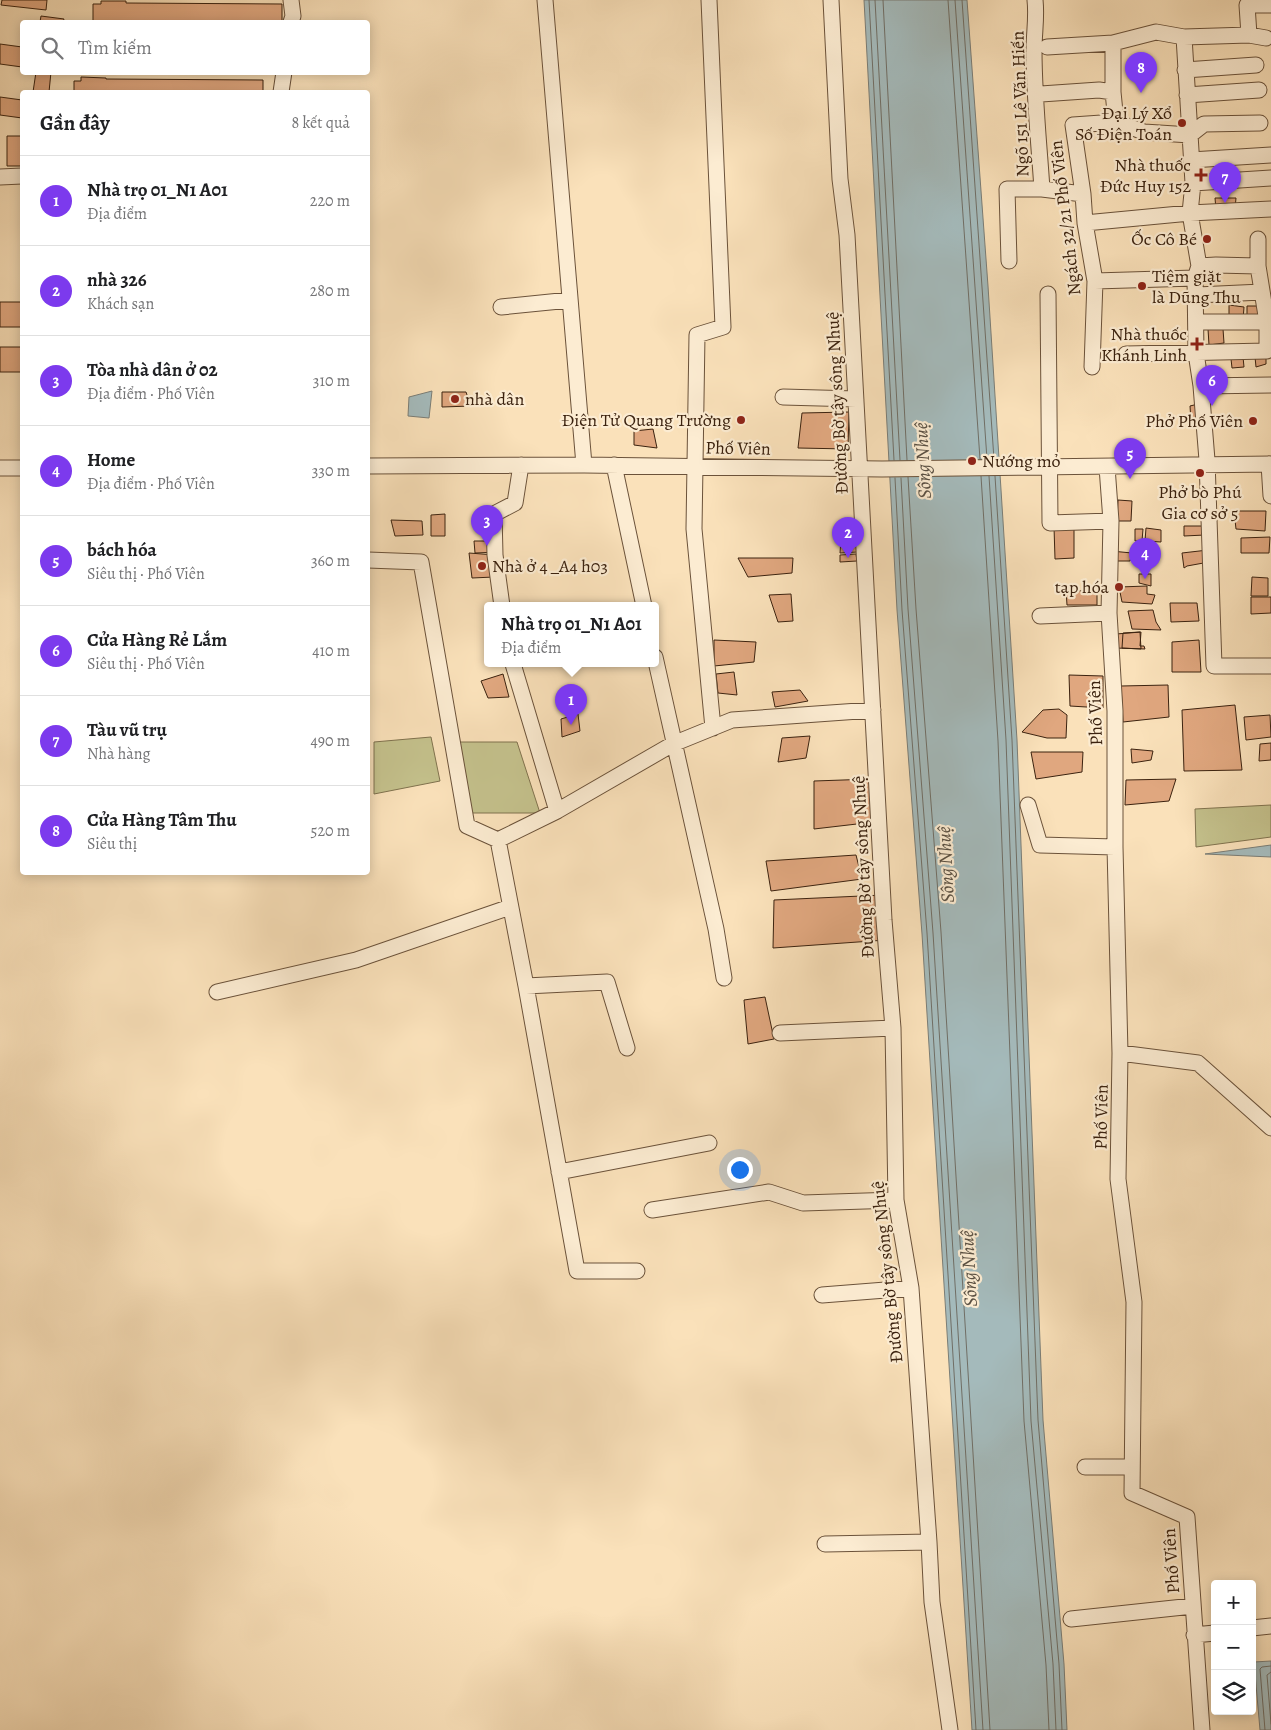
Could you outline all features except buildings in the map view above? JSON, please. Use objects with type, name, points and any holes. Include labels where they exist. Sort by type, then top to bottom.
[{"type":"street","points":[[291,0],[292,20]]},
{"type":"street","points":[[546,0],[584,465]]},
{"type":"street","points":[[709,0],[724,327],[697,335],[694,530],[714,728]]},
{"type":"street","name":"Đường Bờ tây sông Nhuệ","points":[[832,0],[840,179],[847,235],[884,920],[893,1028],[896,1200],[911,1288],[932,1602],[950,1730]]},
{"type":"street","name":"Ngõ 151 Lê Văn Hiến","points":[[1009,261],[1007,189],[1042,190],[1035,85],[1036,0]]},
{"type":"street","points":[[1249,35],[1247,5],[1271,5]]},
{"type":"street","points":[[1047,47],[1112,43],[1156,32],[1184,37],[1249,35],[1266,38]]},
{"type":"street","points":[[1184,37],[1193,183],[1190,213],[1197,272],[1196,353],[1201,386],[1206,466],[1214,666],[1271,666]]},
{"type":"street","points":[[1112,43],[1116,122],[1144,132],[1190,135],[1204,124],[1260,122]]},
{"type":"street","points":[[1185,70],[1256,65]]},
{"type":"street","points":[[280,90],[283,75]]},
{"type":"street","points":[[1041,94],[1099,90],[1113,92]]},
{"type":"street","points":[[1187,95],[1259,90]]},
{"type":"street","name":"Ngách 32/21 Phố Viên","points":[[1092,366],[1095,281],[1084,223],[1083,194],[1073,125],[1116,122]]},
{"type":"street","points":[[1191,160],[1271,155]]},
{"type":"street","points":[[0,177],[20,176]]},
{"type":"street","points":[[1193,183],[1271,178]]},
{"type":"street","points":[[1042,190],[1083,194]]},
{"type":"street","points":[[1084,223],[1190,213],[1271,209]]},
{"type":"street","points":[[1126,354],[1267,351],[1267,322],[1258,266],[1258,239]]},
{"type":"street","points":[[1095,281],[1197,272],[1216,265],[1258,266]]},
{"type":"street","points":[[1196,295],[1262,292]]},
{"type":"street","points":[[1048,294],[1050,523],[1111,521]]},
{"type":"street","points":[[501,307],[570,300]]},
{"type":"street","points":[[1197,322],[1267,322]]},
{"type":"street","points":[[1201,386],[1271,385]]},
{"type":"street","points":[[783,397],[856,399]]},
{"type":"street","points":[[1270,464],[1271,496]]},
{"type":"street","name":"Phố Viên","points":[[370,466],[584,465],[882,469],[1270,464]]},
{"type":"street","points":[[501,602],[495,555],[494,514],[515,503],[521,465]]},
{"type":"street","points":[[614,466],[643,602]]},
{"type":"street","name":"Phố Viên","points":[[1107,467],[1111,521],[1109,613],[1115,711],[1120,1053],[1118,1179],[1134,1302],[1132,1493],[1187,1517],[1202,1730]]},
{"type":"street","points":[[0,468],[20,468]]},
{"type":"street","points":[[370,560],[421,562],[467,826],[498,840]]},
{"type":"street","points":[[1040,616],[1109,613]]},
{"type":"street","points":[[514,667],[557,811]]},
{"type":"street","points":[[657,667],[716,929],[724,978]]},
{"type":"street","points":[[498,840],[557,811],[673,744],[732,720],[873,710]]},
{"type":"street","points":[[1028,805],[1040,845],[1116,847]]},
{"type":"street","points":[[498,840],[577,1271],[637,1271]]},
{"type":"street","points":[[216,992],[356,960],[510,907]]},
{"type":"street","points":[[526,986],[607,982],[627,1048]]},
{"type":"street","points":[[780,1033],[893,1028]]},
{"type":"street","points":[[1120,1053],[1198,1063],[1271,1128]]},
{"type":"street","points":[[559,1172],[709,1143]]},
{"type":"street","points":[[652,1210],[768,1192],[803,1203],[896,1200]]},
{"type":"street","points":[[822,1295],[911,1288]]},
{"type":"street","points":[[1085,1467],[1132,1467]]},
{"type":"street","points":[[824,1544],[929,1542]]},
{"type":"street","points":[[1071,1619],[1193,1606]]},
{"type":"street","points":[[1256,1628],[1271,1626]]},
{"type":"street","points":[[1194,1635],[1211,1633]]},
{"type":"shaded area","points":[[431,737],[440,781],[374,794],[374,742]]},
{"type":"shaded area","points":[[456,742],[517,742],[540,813],[471,813]]},
{"type":"shaded area","points":[[1271,805],[1271,837],[1196,847],[1195,809]]},
{"type":"water","name":"Sông Nhuệ","points":[[864,0],[967,0],[988,286],[1017,740],[1043,1420],[1064,1664],[1067,1730],[972,1730],[922,934],[897,610]]},
{"type":"water","points":[[432,391],[429,418],[408,416],[409,397]]},
{"type":"water","points":[[1271,845],[1271,857],[1205,854]]},
{"type":"water","points":[[1271,1661],[1271,1730],[1260,1730],[1256,1662]]},
{"type":"place","name":"Cửa Hàng Tâm Thu","points":[[1141,93]]},
{"type":"place","name":"Đại Lý Xổ Số Điện Toán","points":[[1182,123]]},
{"type":"place","name":"Nhà thuốc Đức Huy 152","points":[[1201,175]]},
{"type":"place","name":"Tàu vũ trụ","points":[[1225,203]]},
{"type":"place","name":"Ốc Cô Bé","points":[[1207,239]]},
{"type":"place","name":"Tiệm giặt là Dũng Thu","points":[[1142,286]]},
{"type":"place","name":"Nhà thuốc Khánh Linh","points":[[1197,344]]},
{"type":"place","name":"nhà dân","points":[[455,399]]},
{"type":"place","name":"Cửa Hàng Rẻ Lắm","points":[[1212,406]]},
{"type":"place","name":"Điện Tử Quang Trường","points":[[741,420]]},
{"type":"place","name":"Phở Phố Viên","points":[[1253,421]]},
{"type":"place","name":"Nướng mỏ","points":[[972,461]]},
{"type":"place","name":"Phở bò Phú Gia cơ sở 5","points":[[1200,473]]},
{"type":"place","name":"bách hóa","points":[[1130,479]]},
{"type":"place","name":"Tòa nhà dân ở 02","points":[[487,546]]},
{"type":"place","name":"nhà 326","points":[[848,558]]},
{"type":"place","name":"Nhà ở 4 _A4 h03","points":[[482,566]]},
{"type":"place","name":"Home","points":[[1145,579]]},
{"type":"place","name":"tạp hóa","points":[[1119,587]]},
{"type":"place","name":"Nhà trọ 01_N1 A01","points":[[571,725]]}]
